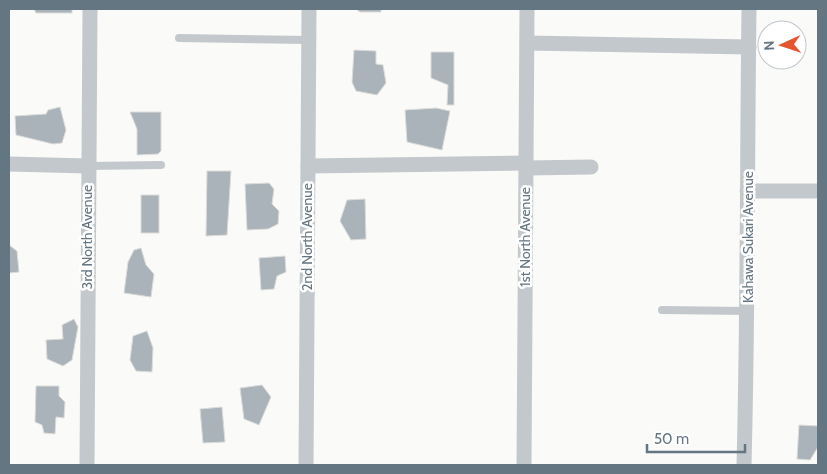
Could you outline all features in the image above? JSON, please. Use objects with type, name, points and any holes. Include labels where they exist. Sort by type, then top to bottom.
[{"type":"street","name":"3rd North Avenue","points":[[86,465],[90,9]]},
{"type":"street","name":"2nd North Avenue","points":[[306,465],[309,9]]},
{"type":"street","name":"1st North Avenue","points":[[524,465],[527,9]]},
{"type":"street","name":"Kahawa Sukari Avenue","points":[[744,465],[748,311],[749,9]]},
{"type":"street","points":[[527,43],[749,47]]},
{"type":"street","points":[[9,164],[88,166]]},
{"type":"street","points":[[308,166],[591,167]]},
{"type":"street","points":[[747,191],[818,191]]},
{"type":"lane","points":[[180,38],[309,40]]},
{"type":"lane","points":[[88,166],[161,165]]},
{"type":"lane","points":[[662,310],[748,311]]},
{"type":"building","points":[[34,9],[72,9],[72,13],[36,13]]},
{"type":"building","points":[[356,9],[381,9],[381,12],[360,12]]},
{"type":"building","points":[[354,50],[376,51],[376,64],[383,65],[386,83],[377,95],[356,91],[352,82]]},
{"type":"building","points":[[431,52],[454,52],[454,105],[447,105],[448,85],[431,78]]},
{"type":"building","points":[[60,107],[66,130],[62,143],[53,144],[16,135],[15,116],[46,114],[48,110]]},
{"type":"building","points":[[436,108],[450,111],[442,150],[407,142],[405,110]]},
{"type":"building","points":[[130,112],[161,112],[161,151],[158,154],[137,155],[137,129]]},
{"type":"building","points":[[207,171],[231,171],[227,235],[206,236]]},
{"type":"building","points":[[269,183],[274,189],[272,204],[279,211],[278,224],[268,229],[247,230],[245,184]]},
{"type":"building","points":[[141,195],[159,195],[159,233],[141,233]]},
{"type":"building","points":[[365,199],[366,239],[351,240],[340,221],[347,200]]},
{"type":"building","points":[[9,245],[17,251],[19,272],[9,273]]},
{"type":"building","points":[[141,248],[146,265],[154,274],[151,297],[124,293],[128,262],[134,250]]},
{"type":"building","points":[[285,256],[286,272],[277,276],[274,289],[261,290],[259,258]]},
{"type":"building","points":[[74,319],[78,327],[72,360],[63,366],[47,359],[46,340],[63,339],[62,325]]},
{"type":"building","points":[[147,331],[153,348],[152,372],[136,371],[130,360],[133,336]]},
{"type":"building","points":[[262,385],[271,397],[259,425],[244,419],[240,388]]},
{"type":"building","points":[[36,386],[59,386],[59,396],[65,402],[64,418],[56,417],[55,434],[44,433],[42,425],[35,422]]},
{"type":"building","points":[[222,407],[225,442],[203,443],[200,409]]},
{"type":"building","points":[[799,425],[818,426],[818,447],[810,460],[797,459]]}]
